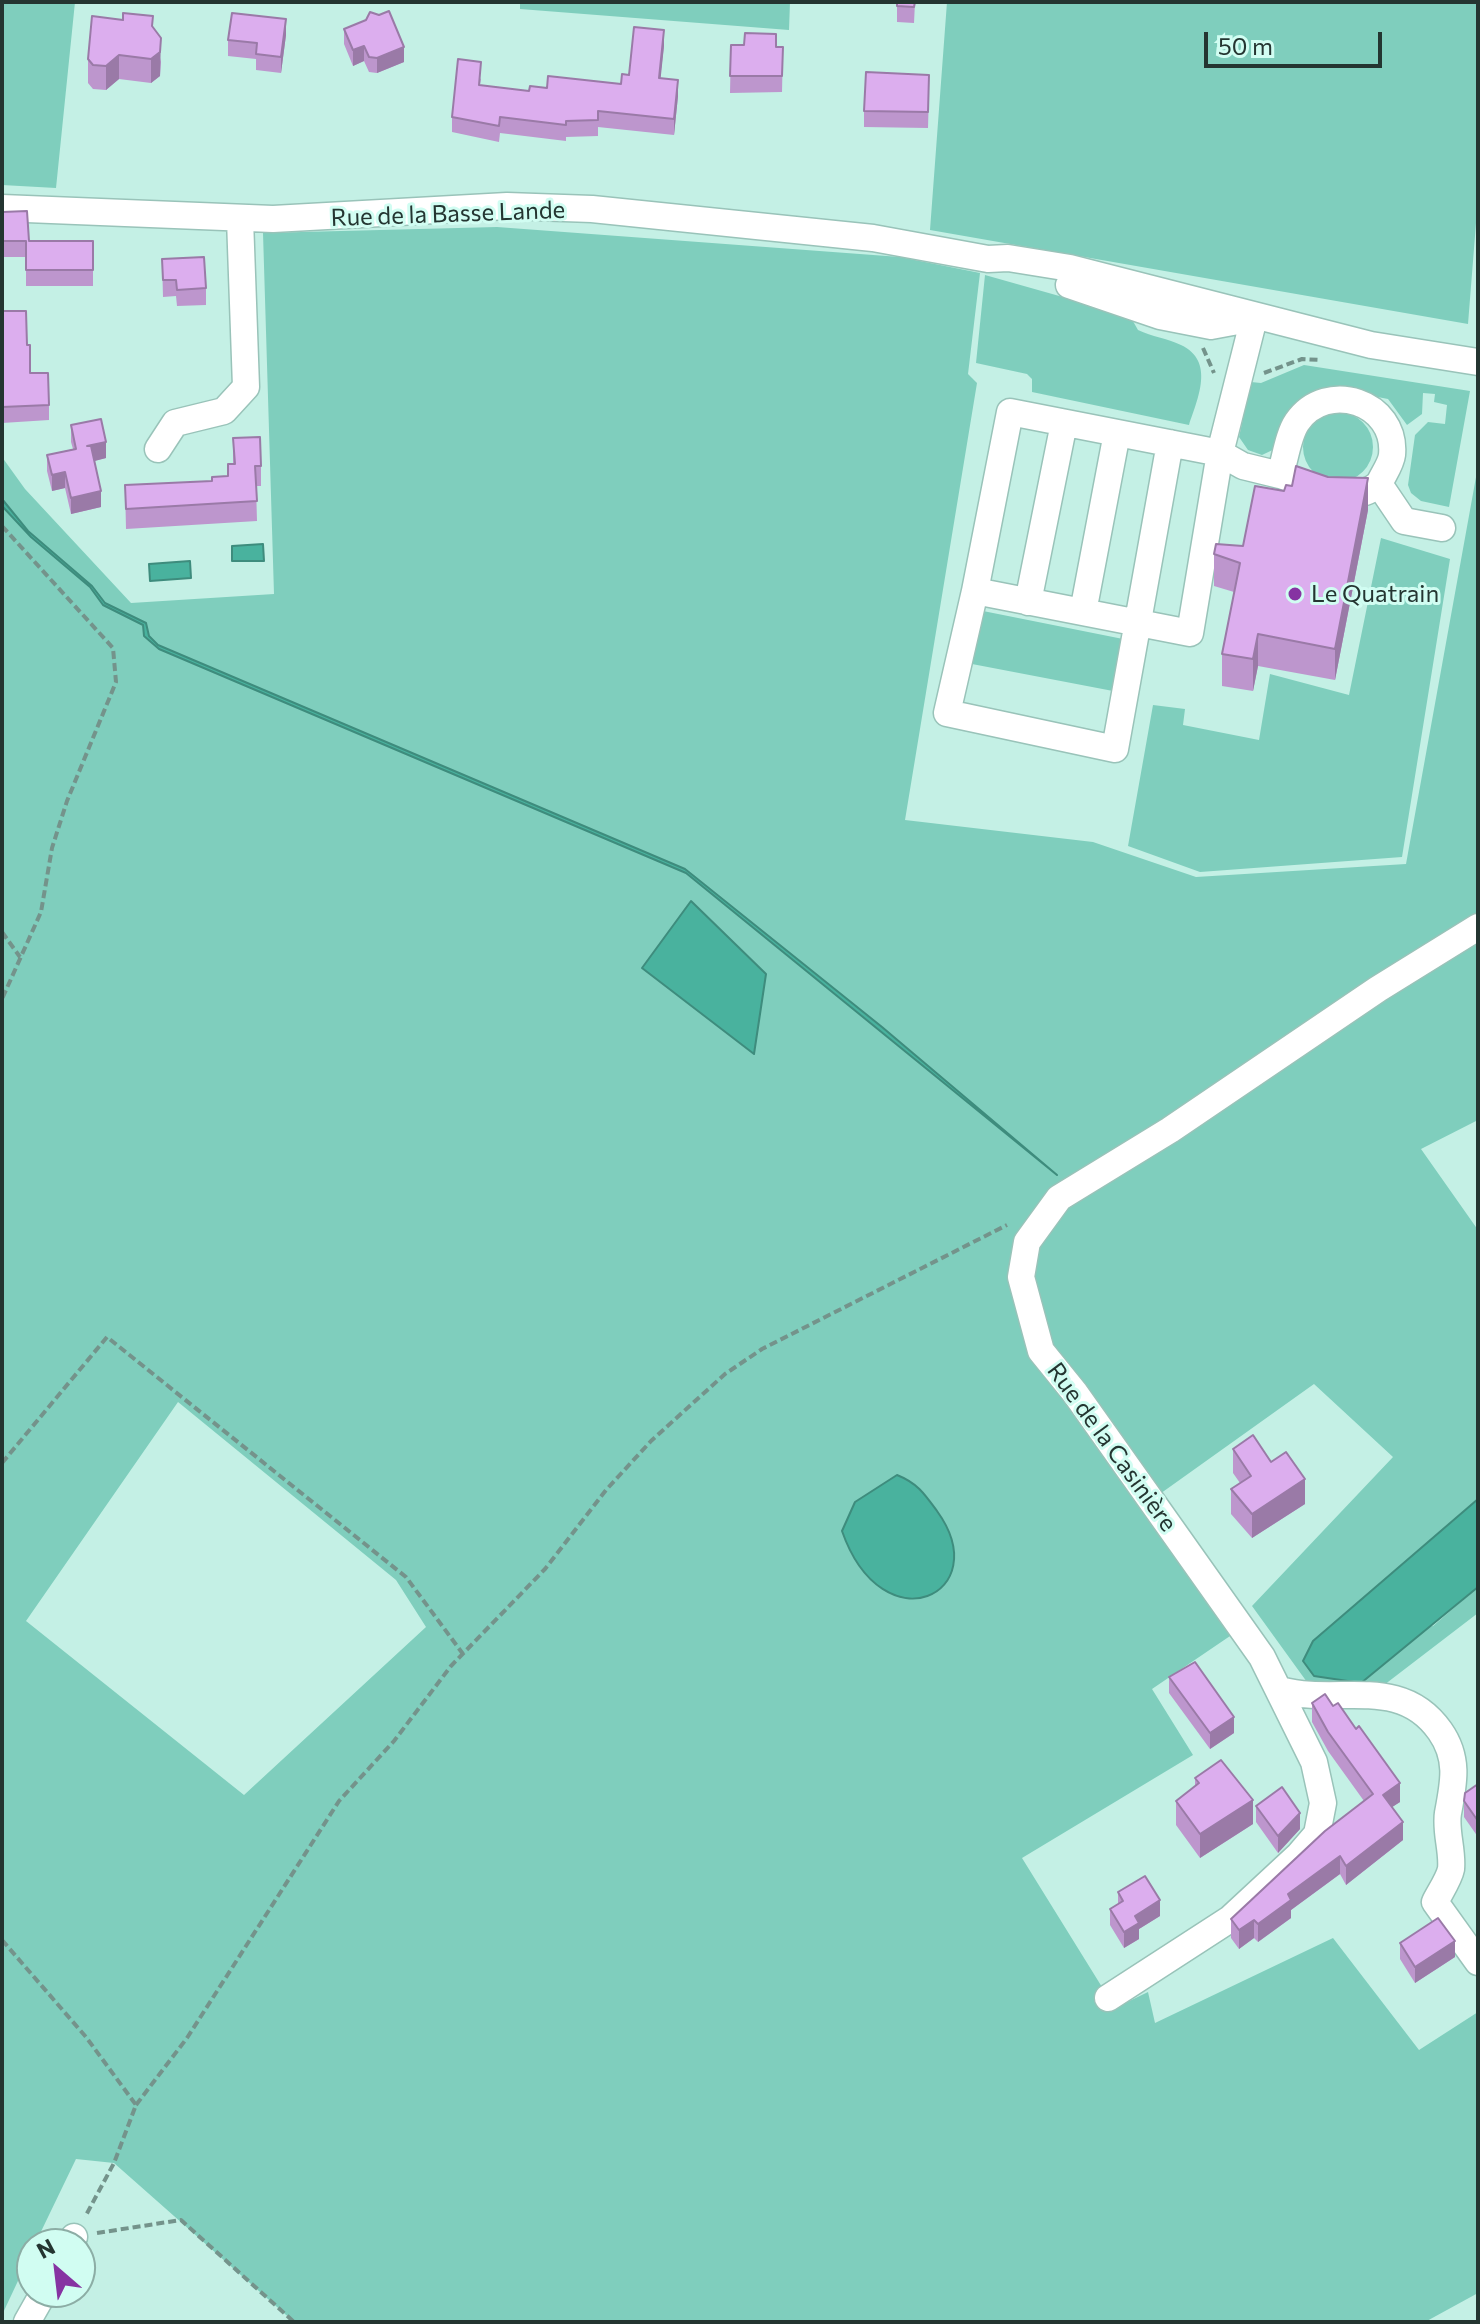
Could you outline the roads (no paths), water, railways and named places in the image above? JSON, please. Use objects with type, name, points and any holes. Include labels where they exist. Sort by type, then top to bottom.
[{"type":"street","name":"Rue de la Basse Lande","points":[[2,208],[240,219],[319,219],[507,206],[592,209],[873,238],[988,259],[1006,269],[1097,293],[1160,316],[1211,326],[1254,318],[1371,345],[1478,362]]},
{"type":"street","points":[[158,449],[175,423],[224,411],[246,387],[240,219]]},
{"type":"street","points":[[975,591],[1190,633],[1220,453],[1254,318]]},
{"type":"street","points":[[1170,443],[1115,749],[947,713],[975,591],[1010,412],[1064,423],[1170,443],[1220,453],[1243,466],[1344,496],[1365,495],[1379,484],[1392,456],[1387,425],[1366,403],[1337,399],[1313,407],[1296,422],[1280,475]]},
{"type":"street","points":[[1028,602],[1064,423]]},
{"type":"street","points":[[1083,612],[1117,433]]},
{"type":"street","points":[[1379,484],[1404,521],[1442,528]]},
{"type":"street","name":"Rue de la Casinière","points":[[1108,1998],[1230,1919],[1299,1855],[1317,1834],[1323,1803],[1314,1762],[1262,1657],[1165,1518],[1041,1351],[1021,1277],[1027,1242],[1059,1198],[1170,1130],[1378,989],[1478,927]]},
{"type":"street","points":[[1280,1690],[1307,1697],[1378,1695],[1413,1703],[1433,1721],[1447,1741],[1455,1765],[1455,1787],[1447,1817],[1451,1870],[1435,1902],[1478,1962]]},
{"type":"place","name":"Le Quatrain","points":[[1295,594]]}]
